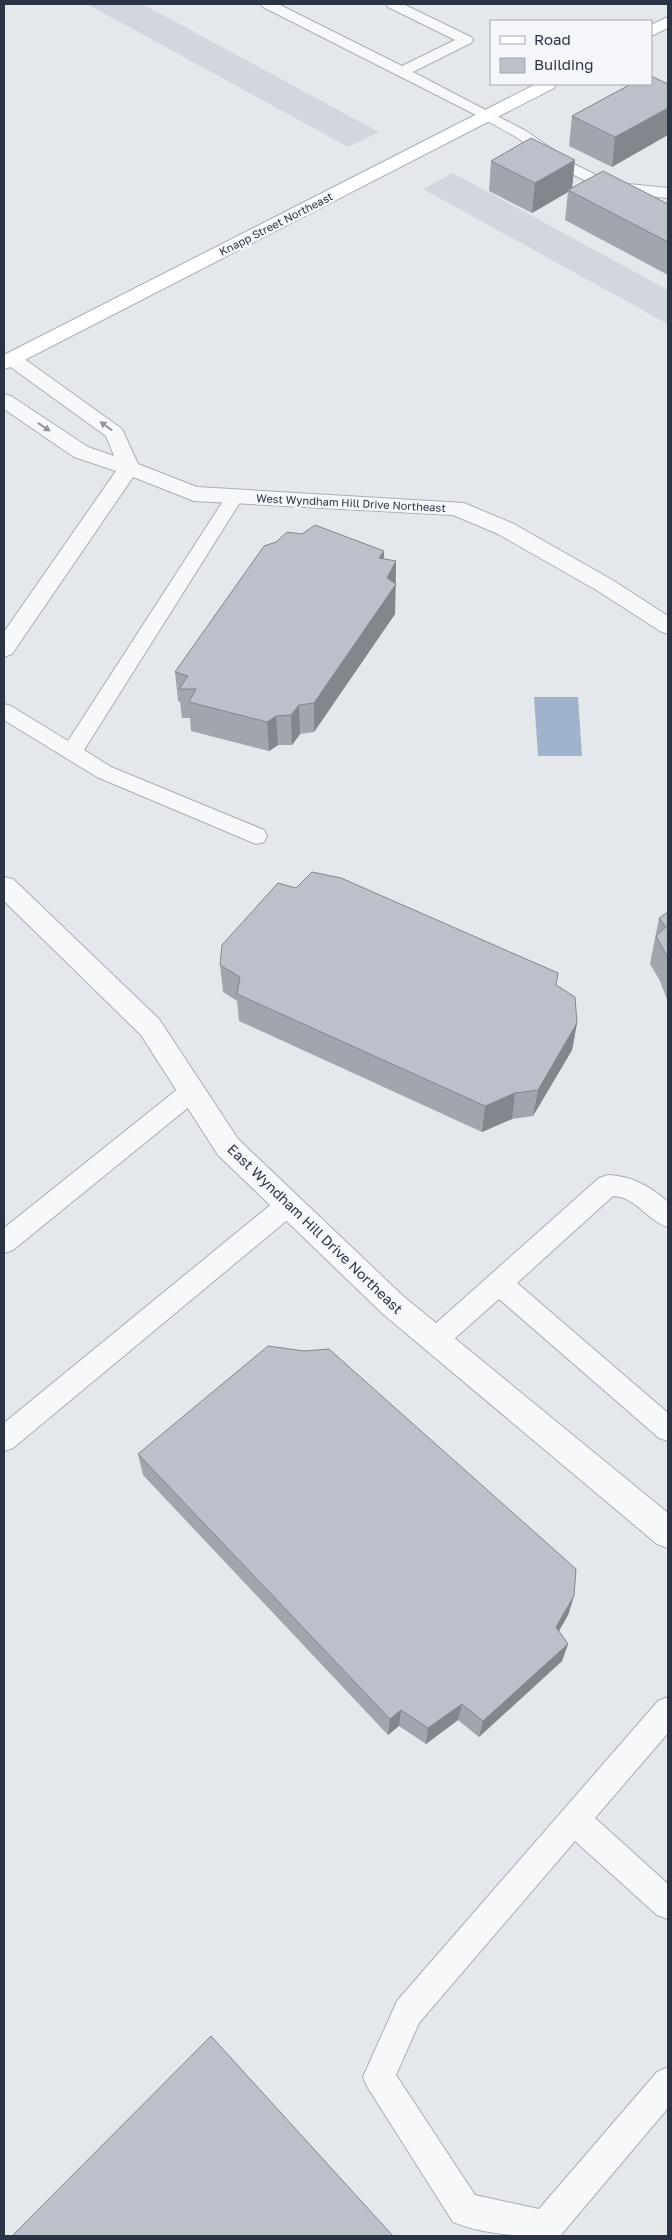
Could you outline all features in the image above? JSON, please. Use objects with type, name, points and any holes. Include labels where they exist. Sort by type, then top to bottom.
[{"type":"main road","points":[[652,30],[668,22]]},
{"type":"main road","name":"Knapp Street Northeast","points":[[8,361],[546,85]]},
{"type":"street","points":[[4,649],[128,468],[115,433],[8,361]]},
{"type":"street","name":"West Wyndham Hill Drive Northeast","points":[[4,400],[81,452],[194,494],[456,508],[506,529],[606,586],[668,626]]},
{"type":"street","name":"East Wyndham Hill Drive Northeast","points":[[4,886],[150,1027],[228,1147],[393,1305],[668,1533]]},
{"type":"lane","points":[[268,4],[487,115],[520,134],[569,167],[601,183],[618,188],[668,193]]},
{"type":"lane","points":[[393,4],[466,40],[402,72]]},
{"type":"lane","points":[[71,753],[235,496]]},
{"type":"lane","points":[[4,711],[104,772],[256,836]]},
{"type":"lane","points":[[4,1242],[192,1091]]},
{"type":"lane","points":[[435,1340],[608,1185],[623,1185],[635,1190],[668,1217]]},
{"type":"lane","points":[[4,1439],[288,1205]]},
{"type":"lane","points":[[499,1283],[668,1430]]},
{"type":"lane","points":[[668,1711],[408,2012],[379,2077],[465,2210],[546,2227],[668,2083]]},
{"type":"lane","points":[[574,1820],[668,1904]]},
{"type":"shaded area","points":[[87,4],[142,4],[379,132],[348,147]]},
{"type":"shaded area","points":[[453,173],[668,290],[668,324],[423,189]]},
{"type":"water","points":[[534,697],[578,697],[582,756],[538,756]]},
{"type":"building","points":[[652,76],[668,84],[668,108],[615,137],[572,116],[629,85],[652,85]]},
{"type":"building","points":[[531,138],[575,160],[535,183],[491,161]]},
{"type":"building","points":[[603,171],[668,204],[668,242],[568,190]]},
{"type":"building","points":[[315,525],[384,551],[379,558],[396,561],[387,578],[396,584],[314,703],[299,705],[291,715],[276,716],[267,722],[189,702],[196,689],[179,689],[188,676],[175,672],[264,546],[276,542],[287,532],[302,534]]},
{"type":"building","points":[[312,872],[341,878],[558,973],[556,985],[575,997],[577,1023],[538,1090],[515,1093],[485,1106],[237,994],[240,977],[220,965],[222,945],[278,883],[296,888]]},
{"type":"building","points":[[668,912],[668,958],[656,936],[666,927],[659,918]]},
{"type":"building","points":[[268,1346],[304,1351],[329,1349],[576,1569],[574,1596],[556,1627],[568,1644],[483,1721],[462,1704],[428,1728],[401,1710],[390,1719],[138,1454]]},
{"type":"building","points":[[211,2036],[393,2236],[12,2236]]}]
